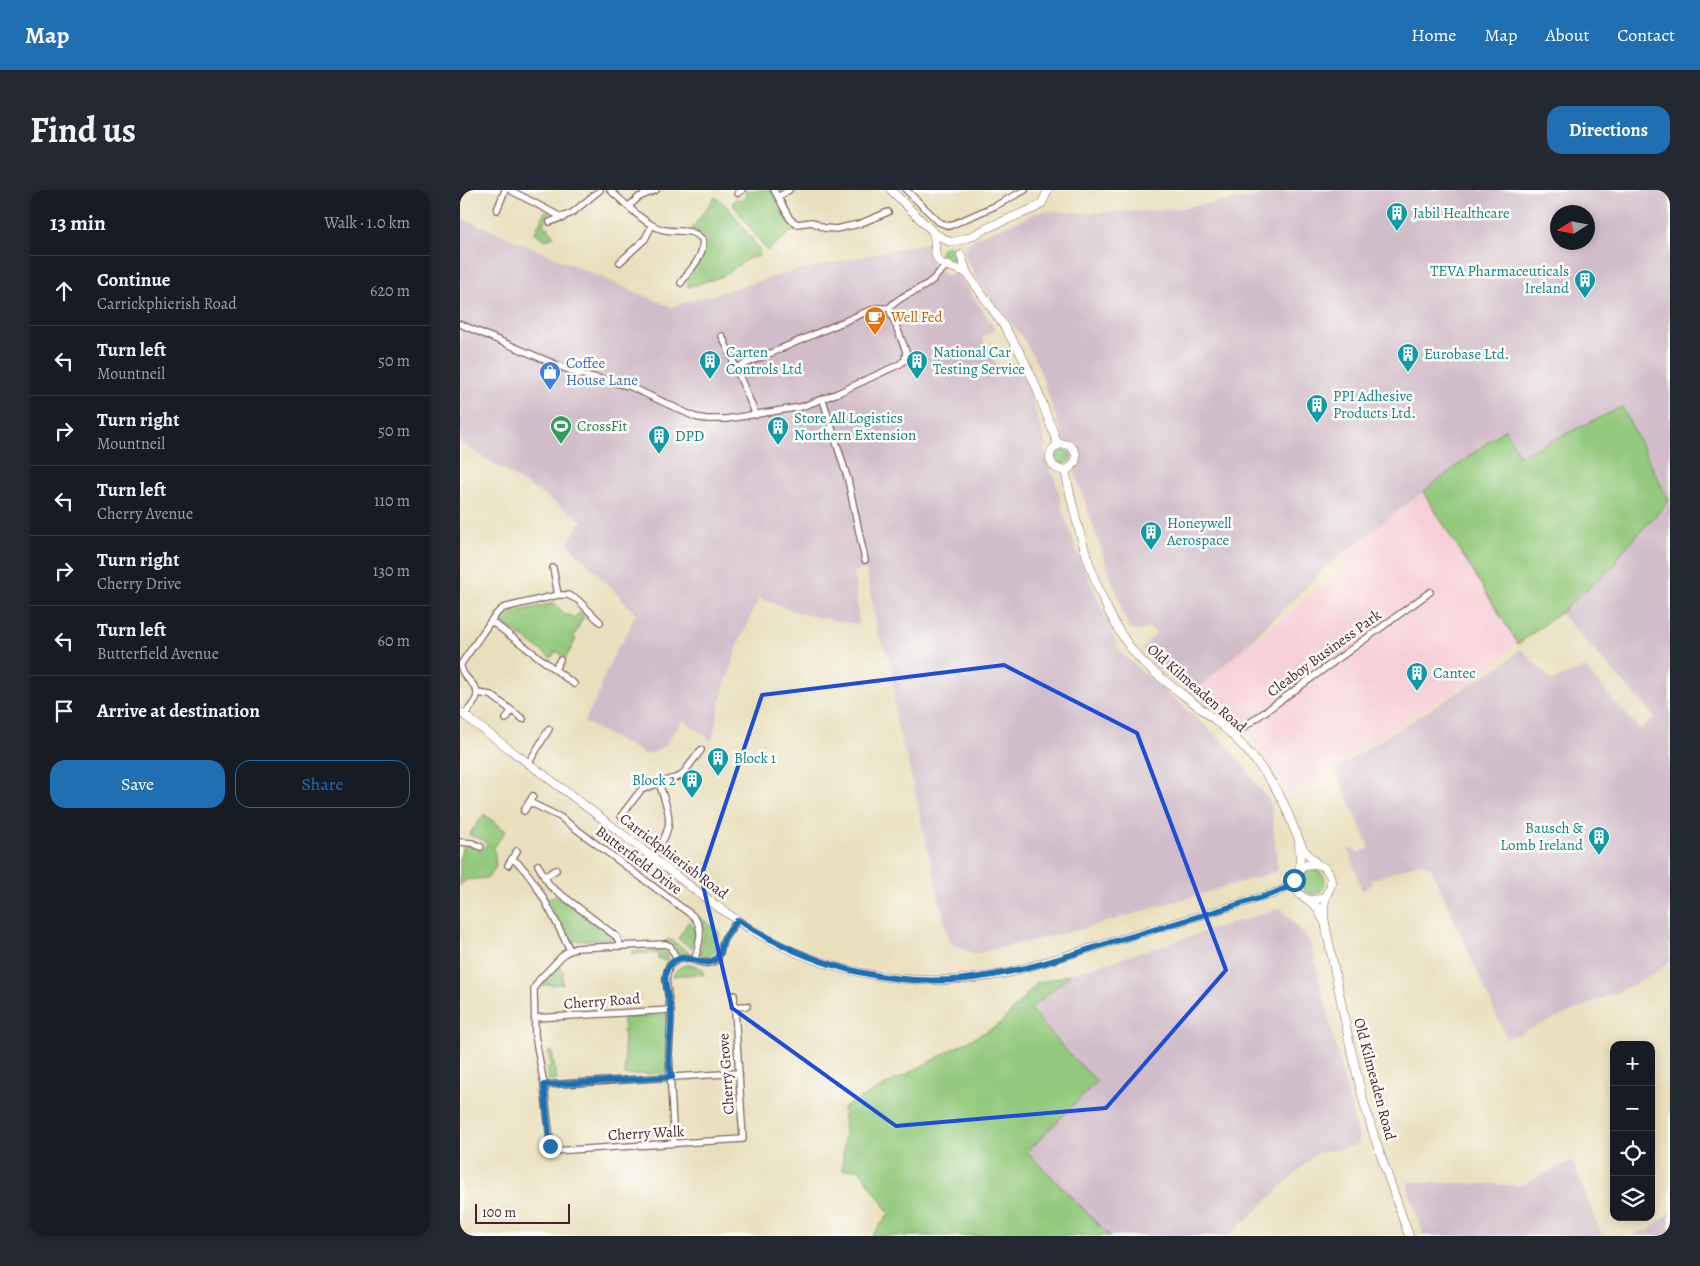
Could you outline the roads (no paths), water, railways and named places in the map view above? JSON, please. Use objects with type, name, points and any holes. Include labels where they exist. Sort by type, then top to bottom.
[{"type":"street","points":[[497,210],[505,190]]},
{"type":"street","points":[[510,190],[563,218]]},
{"type":"street","points":[[550,222],[563,218],[575,211],[600,190]]},
{"type":"street","points":[[610,190],[652,225],[666,230],[687,231],[701,238],[703,247],[698,259],[681,283]]},
{"type":"street","points":[[629,206],[639,197],[656,190]]},
{"type":"street","points":[[774,190],[793,222],[799,224],[812,222],[830,230],[859,224],[888,212]]},
{"type":"street","points":[[778,197],[789,190]]},
{"type":"street","points":[[892,190],[932,231],[958,246],[966,273]]},
{"type":"street","points":[[906,190],[936,220],[941,224],[949,226],[995,206],[1025,190]]},
{"type":"street","points":[[936,255],[941,244],[968,238],[1037,207],[1042,203],[1048,190]]},
{"type":"street","points":[[620,262],[645,239],[652,225]]},
{"type":"street","points":[[932,231],[936,242],[937,271],[934,278]]},
{"type":"street","points":[[736,368],[866,312],[878,308],[890,308],[901,297],[927,284],[941,270],[957,263],[963,245],[968,238]]},
{"type":"street","points":[[936,255],[942,265],[960,269],[966,273],[1002,323],[1022,356],[1035,384],[1058,445]]},
{"type":"street","points":[[460,324],[576,373],[629,386],[700,418],[718,420],[795,409],[823,400],[892,369],[905,360],[906,355],[890,308]]},
{"type":"street","points":[[722,336],[756,415]]},
{"type":"street","points":[[823,400],[848,480],[865,560]]},
{"type":"street","points":[[1066,444],[1074,448],[1076,452],[1074,464],[1065,470],[1055,467],[1051,460],[1051,451],[1058,445],[1066,444]]},
{"type":"street","name":"Old Kilmeaden Road","points":[[1065,470],[1075,516],[1095,576],[1108,608],[1124,638],[1151,669],[1212,716],[1233,735],[1270,780],[1307,854],[1318,865]]},
{"type":"street","points":[[552,567],[558,595]]},
{"type":"street","name":"Cleaboy Business Park","points":[[1233,735],[1430,592]]},
{"type":"street","points":[[462,714],[476,700],[477,693],[473,684],[463,675],[460,666],[463,659],[498,611],[558,595],[568,595],[576,598],[600,622]]},
{"type":"street","points":[[490,621],[574,684]]},
{"type":"street","points":[[555,669],[560,660]]},
{"type":"street","points":[[477,693],[491,695],[522,719]]},
{"type":"street","points":[[506,719],[511,711]]},
{"type":"street","name":"Carrickphierish Road","points":[[462,714],[738,920],[785,948],[833,966],[884,977],[958,980],[992,976],[1026,968],[1272,894],[1286,888],[1297,875]]},
{"type":"street","points":[[528,764],[549,729]]},
{"type":"street","points":[[621,816],[641,790],[681,776],[701,750]]},
{"type":"street","points":[[653,858],[665,837],[669,824],[669,813],[659,783]]},
{"type":"street","points":[[524,810],[533,796]]},
{"type":"street","name":"Butterfield Drive","points":[[529,802],[560,817],[693,916],[700,927],[701,938],[695,959]]},
{"type":"street","name":"Old Kilmeaden Road","points":[[1296,834],[1300,852],[1297,875]]},
{"type":"street","points":[[460,848],[460,843],[472,843],[481,847]]},
{"type":"street","points":[[508,865],[517,851]]},
{"type":"street","points":[[512,859],[521,864],[570,950]]},
{"type":"street","points":[[538,865],[550,886],[617,937],[620,945]]},
{"type":"street","points":[[1318,865],[1330,877],[1330,886],[1327,893],[1318,899],[1306,898],[1296,887],[1297,875],[1306,866],[1318,865]]},
{"type":"street","points":[[544,876],[556,870]]},
{"type":"street","name":"Carrickphierish Road","points":[[1272,894],[1291,892],[1306,898]]},
{"type":"street","name":"Old Kilmeaden Road","points":[[1327,893],[1324,907],[1325,926],[1359,1085],[1409,1236]]},
{"type":"street","name":"Old Kilmeaden Road","points":[[1306,898],[1316,906],[1325,926]]},
{"type":"street","points":[[674,1143],[672,1077],[669,1054],[671,1010],[666,973],[669,966],[677,960],[687,958],[708,963],[717,958],[721,952],[723,941],[738,920]]},
{"type":"street","points":[[677,960],[670,946],[665,944],[576,948],[565,953],[536,984],[534,994],[535,1035],[544,1085],[738,1073]]},
{"type":"street","name":"Cherry Grove","points":[[734,995],[743,1139]]},
{"type":"street","points":[[734,1007],[747,1006]]},
{"type":"street","name":"Cherry Road","points":[[535,1018],[671,1010]]},
{"type":"street","name":"Cherry Walk","points":[[544,1085],[551,1149],[553,1151],[743,1139]]},
{"type":"place","name":"Jabil Healthcare","points":[[1397,232]]},
{"type":"place","name":"TEVA Pharmaceuticals Ireland","points":[[1585,299]]},
{"type":"place","name":"Well Fed","points":[[875,336]]},
{"type":"place","name":"Eurobase Ltd.","points":[[1408,373]]},
{"type":"place","name":"Carten Controls Ltd","points":[[710,380]]},
{"type":"place","name":"National Car Testing Service","points":[[917,380]]},
{"type":"place","name":"Coffee House Lane","points":[[550,391]]},
{"type":"place","name":"PPI Adhesive Products Ltd.","points":[[1317,424]]},
{"type":"place","name":"CrossFit","points":[[561,445]]},
{"type":"place","name":"Store All Logistics Northern Extension","points":[[778,446]]},
{"type":"place","name":"DPD","points":[[659,455]]},
{"type":"place","name":"Honeywell Aerospace","points":[[1151,551]]},
{"type":"place","name":"Cantec","points":[[1417,692]]},
{"type":"place","name":"Block 1","points":[[718,777]]},
{"type":"place","name":"Block 2","points":[[692,799]]},
{"type":"place","name":"Bausch & Lomb Ireland","points":[[1599,856]]}]
